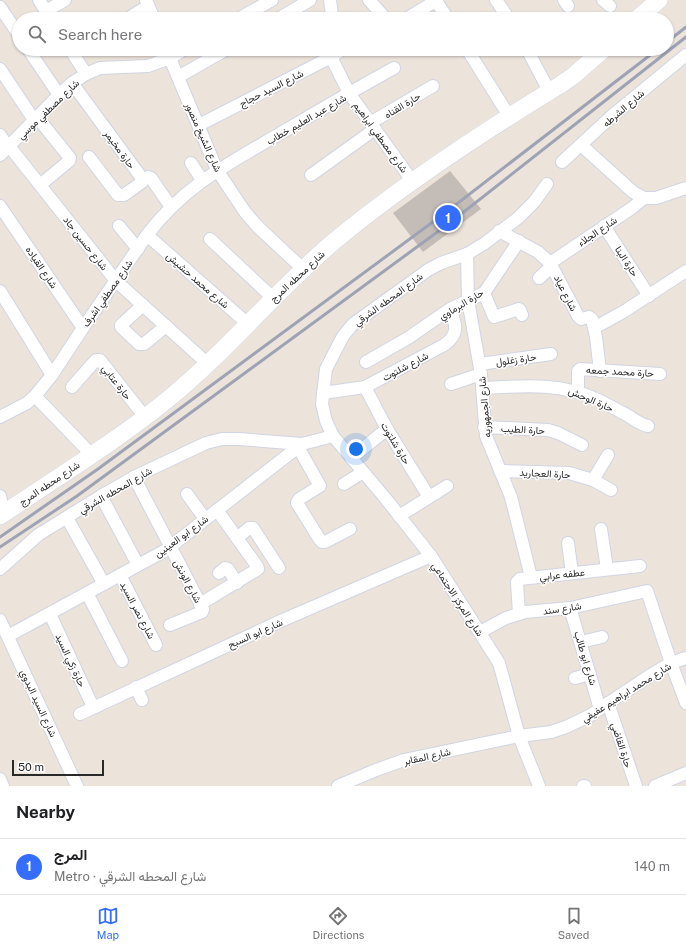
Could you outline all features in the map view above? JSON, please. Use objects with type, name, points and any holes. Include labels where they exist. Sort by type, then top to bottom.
[{"type":"main road","points":[[645,12],[659,0]]},
{"type":"main road","name":"شارع محطه المرج","points":[[2,515],[145,417],[186,384],[303,269],[332,243],[413,182],[475,138],[550,91],[572,76],[596,56]]},
{"type":"street","points":[[39,0],[46,12]]},
{"type":"street","points":[[51,12],[65,0]]},
{"type":"street","points":[[251,12],[272,0]]},
{"type":"street","points":[[290,12],[310,0]]},
{"type":"street","points":[[330,0],[332,12]]},
{"type":"street","points":[[369,0],[380,12]]},
{"type":"street","points":[[496,0],[504,12]]},
{"type":"street","points":[[416,12],[431,2],[441,12]]},
{"type":"street","points":[[136,12],[147,3]]},
{"type":"street","points":[[0,7],[12,25]]},
{"type":"street","name":"شارع الشرطه","points":[[562,162],[619,110],[686,55]]},
{"type":"street","points":[[33,56],[59,95]]},
{"type":"street","points":[[76,56],[86,74]]},
{"type":"street","name":"شارع مصطفي موسي","points":[[6,149],[59,95],[72,83],[86,74],[100,68],[148,66],[163,56]]},
{"type":"street","name":"شارع الشيخ منصور","points":[[169,56],[217,170],[245,212],[258,228],[303,269]]},
{"type":"street","points":[[178,77],[214,56]]},
{"type":"street","name":"شارع السيد حجاج","points":[[199,125],[325,56]]},
{"type":"street","name":"شارع مصطفي ابراهيم","points":[[331,56],[349,94],[413,182]]},
{"type":"street","points":[[471,56],[509,116]]},
{"type":"street","points":[[531,56],[550,91]]},
{"type":"street","name":"شارع عبد العليم خطاب","points":[[217,170],[394,68]]},
{"type":"street","points":[[0,69],[36,119],[70,158],[69,161],[40,185]]},
{"type":"street","name":"حارة مخيمر","points":[[72,83],[144,179],[148,177],[151,178],[171,207]]},
{"type":"street","name":"حارة القناه","points":[[311,174],[372,126],[433,86]]},
{"type":"street","name":"شارع حسين جاد","points":[[0,135],[6,149],[40,185],[116,281],[208,364]]},
{"type":"street","points":[[581,145],[633,192],[644,198],[656,198],[686,188]]},
{"type":"street","points":[[89,157],[118,195],[124,195],[144,179]]},
{"type":"street","points":[[191,163],[202,180]]},
{"type":"street","name":"شارع مصطفي اشرف","points":[[0,418],[35,396],[52,375],[147,235],[171,207],[202,180],[217,170]]},
{"type":"street","name":"شارع المحطه الشرقي","points":[[0,569],[38,535],[101,496],[134,477],[206,443],[222,439],[239,438],[300,446],[333,436],[326,421],[322,404],[326,369],[343,336],[353,324],[428,270],[441,263],[468,254],[486,243],[499,231],[518,218],[534,202],[547,184]]},
{"type":"street","name":"شارع الجلاء","points":[[539,278],[551,265],[644,198]]},
{"type":"street","name":"شارع القياده","points":[[0,206],[83,328]]},
{"type":"street","points":[[119,226],[138,249]]},
{"type":"street","name":"حارة البنا","points":[[604,226],[649,296]]},
{"type":"street","name":"شارع عياد","points":[[499,231],[538,252],[551,265],[578,316],[581,319],[589,317],[592,319],[594,328]]},
{"type":"street","name":"شارع محمد حشيش","points":[[147,235],[248,324]]},
{"type":"street","points":[[210,239],[273,298]]},
{"type":"street","name":"حارة البرماوي","points":[[366,362],[408,338],[450,309],[484,293],[519,241]]},
{"type":"street","name":"شارع الجمهوريه","points":[[468,254],[468,300],[481,369],[484,427],[489,445],[511,496],[531,577]]},
{"type":"street","points":[[600,370],[594,328],[649,296],[686,271]]},
{"type":"street","points":[[0,291],[52,375]]},
{"type":"street","points":[[484,293],[493,316],[495,317],[519,309],[522,315]]},
{"type":"street","points":[[143,305],[121,325],[139,344],[144,344],[166,326]]},
{"type":"street","name":"شارع شلتوت","points":[[323,393],[365,388],[450,342],[455,330],[455,323],[450,309]]},
{"type":"street","name":"حارة زغلول","points":[[451,384],[481,369],[551,354]]},
{"type":"street","name":"حارة عتابي","points":[[72,387],[96,360],[100,360],[145,417]]},
{"type":"street","name":"حارة محمد جمعه","points":[[578,392],[579,370],[660,374]]},
{"type":"street","name":"حارة الوحش","points":[[483,388],[538,385],[555,386],[595,398],[624,413],[641,424],[648,426]]},
{"type":"street","name":"حارة شلتوت","points":[[365,388],[387,429],[429,498]]},
{"type":"street","points":[[35,396],[91,454]]},
{"type":"street","name":"حارة الطيب","points":[[484,427],[548,430],[558,433],[582,445]]},
{"type":"street","points":[[351,458],[387,429]]},
{"type":"street","name":"شارع المركز الاجتماعي","points":[[333,436],[431,556],[499,663],[519,736],[539,786]]},
{"type":"street","points":[[300,446],[320,486],[299,499],[297,503],[320,540],[324,542],[350,529]]},
{"type":"street","name":"شارع ابو العينين","points":[[8,636],[170,547],[300,446]]},
{"type":"street","points":[[593,480],[608,455]]},
{"type":"street","name":"حارة العجاريد","points":[[500,471],[569,473],[593,480],[611,490]]},
{"type":"street","points":[[344,484],[363,472]]},
{"type":"street","name":"شارع الونش","points":[[134,477],[203,610],[170,625]]},
{"type":"street","points":[[399,516],[447,486]]},
{"type":"street","points":[[187,494],[205,519]]},
{"type":"street","points":[[0,496],[2,515]]},
{"type":"street","points":[[101,496],[138,565]]},
{"type":"street","points":[[200,604],[237,583],[256,571],[258,568],[217,510]]},
{"type":"street","points":[[67,518],[104,584]]},
{"type":"street","points":[[237,538],[249,528],[252,528],[279,568]]},
{"type":"street","points":[[601,529],[607,569]]},
{"type":"street","points":[[568,543],[572,573]]},
{"type":"street","name":"شارع ابو السبح","points":[[80,714],[283,620],[431,556]]},
{"type":"street","name":"عطفه عرابي","points":[[520,614],[517,582],[521,578],[640,566]]},
{"type":"street","points":[[219,573],[227,568],[237,583]]},
{"type":"street","name":"شارع نصر السيد","points":[[120,575],[156,645]]},
{"type":"street","name":"شارع سند","points":[[480,632],[506,618],[520,614],[570,608],[647,591],[671,664]]},
{"type":"street","points":[[87,593],[122,661]]},
{"type":"street","name":"شارع ابو طالب","points":[[570,608],[590,674],[604,706]]},
{"type":"street","name":"حارة زكي السيد","points":[[50,614],[93,707]]},
{"type":"street","name":"شارع السيد البدوي","points":[[0,620],[77,786]]},
{"type":"street","points":[[581,642],[602,637]]},
{"type":"street","name":"شارع محمد ابراهيم عفيفي","points":[[519,736],[551,732],[566,727],[588,716],[649,676],[686,658]]},
{"type":"street","points":[[671,664],[686,703]]},
{"type":"street","points":[[575,678],[590,674]]},
{"type":"street","points":[[136,687],[142,700]]},
{"type":"street","name":"حارة القاضي","points":[[604,706],[636,786]]},
{"type":"street","name":"شارع المقابر","points":[[338,786],[404,760],[519,736]]},
{"type":"street","points":[[655,786],[686,773]]},
{"type":"street","points":[[0,779],[3,786]]},
{"type":"building","points":[[450,171],[481,209],[423,252],[393,213]]},
{"type":"railway","points":[[674,36],[686,27]]},
{"type":"railway","points":[[674,46],[686,37]]},
{"type":"railway","points":[[0,537],[98,469],[445,213],[649,56]]},
{"type":"railway","points":[[0,547],[77,496],[451,222],[662,56]]},
{"type":"place","name":"المرج","points":[[448,218]]}]
